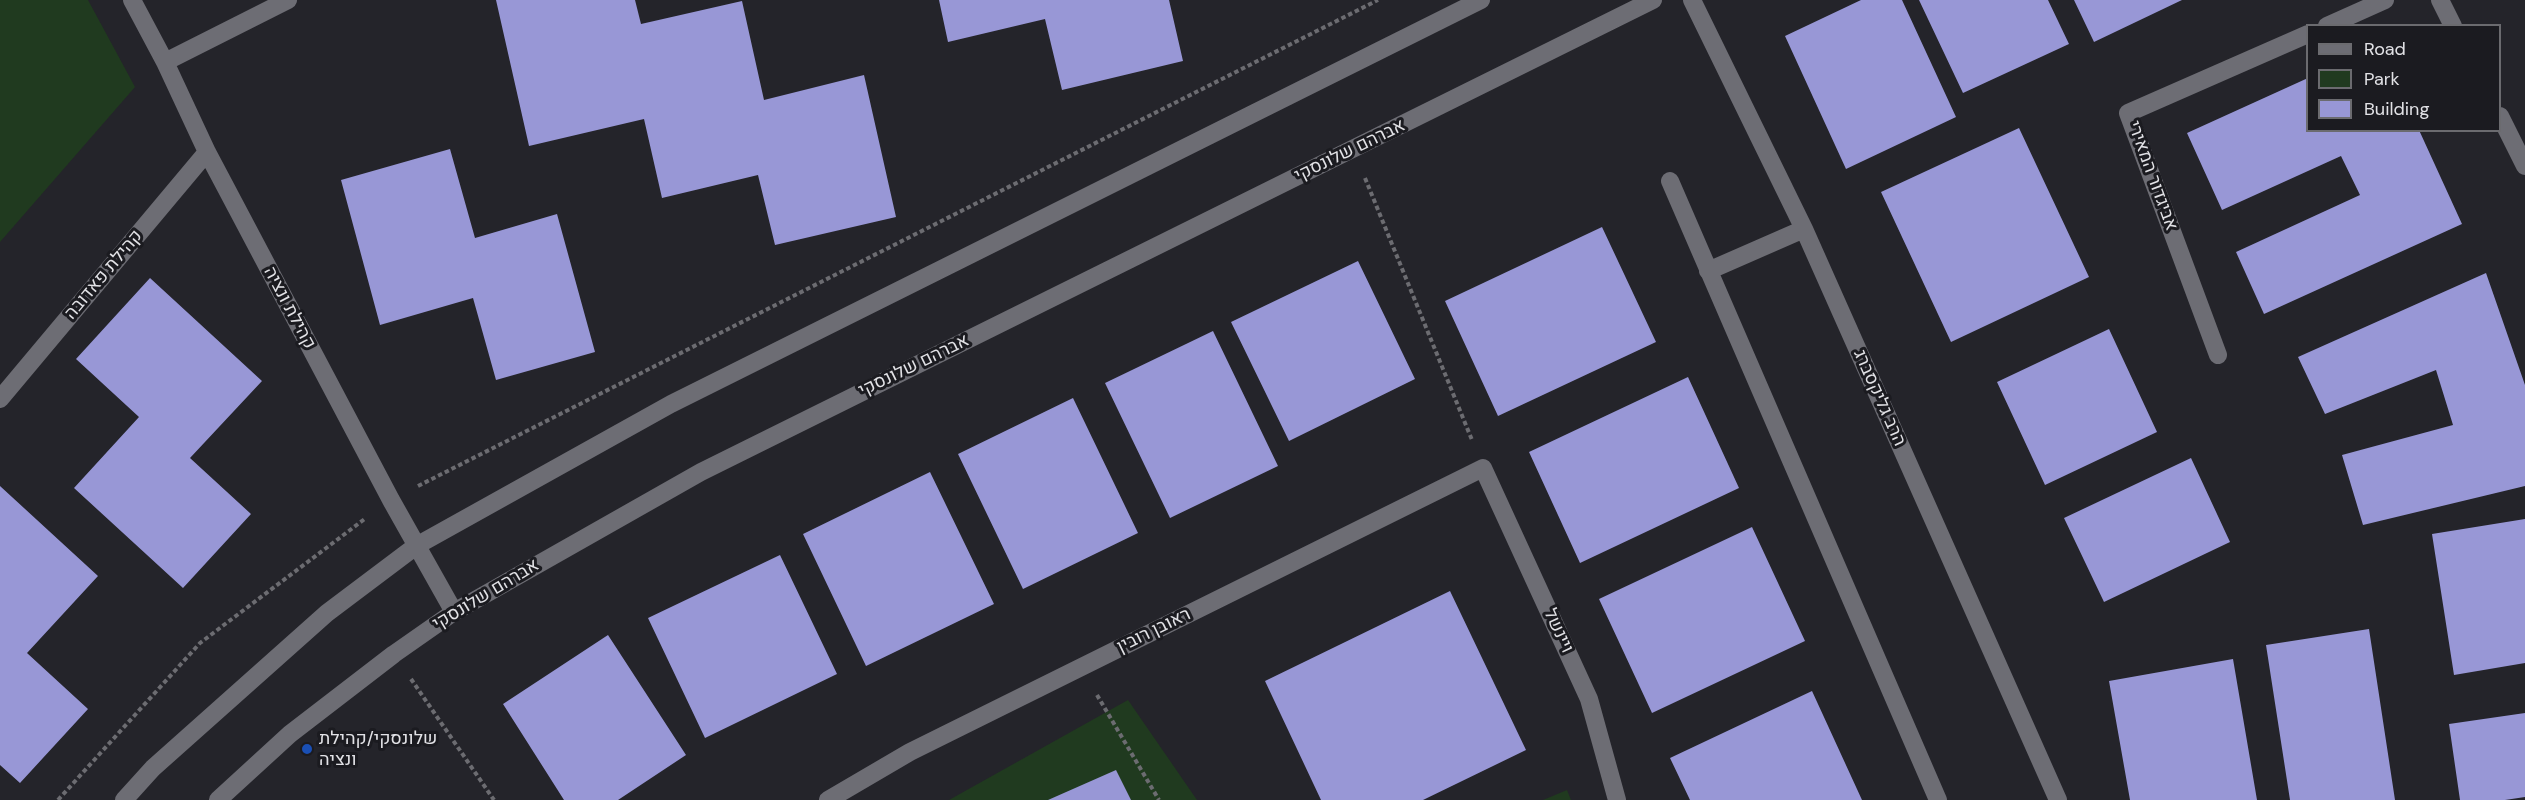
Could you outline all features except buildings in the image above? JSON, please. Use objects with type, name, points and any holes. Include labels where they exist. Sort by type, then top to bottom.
[{"type":"street","name":"קהילת ונציה","points":[[132,0],[165,62],[207,152],[453,612]]},
{"type":"street","points":[[165,62],[288,0]]},
{"type":"street","points":[[124,800],[153,768],[327,613],[416,546],[671,404],[1481,0]]},
{"type":"street","name":"אברהם שלונסקי","points":[[218,800],[290,734],[453,612],[700,472],[1653,0]]},
{"type":"street","name":"הרב גליקסברג","points":[[1692,0],[1804,229],[2058,800]]},
{"type":"street","points":[[2331,24],[2385,0]]},
{"type":"street","points":[[2440,0],[2452,24]]},
{"type":"street","name":"אביגדור המאירי","points":[[2218,354],[2128,113],[2306,34]]},
{"type":"street","points":[[2501,120],[2525,166]]},
{"type":"street","name":"קהילת פאדובה","points":[[0,399],[207,152]]},
{"type":"street","points":[[1670,181],[1938,800]]},
{"type":"street","points":[[1708,271],[1804,229]]},
{"type":"street","name":"ראובן רובין","points":[[828,800],[910,752],[1483,468]]},
{"type":"street","name":"ויינשל","points":[[1483,468],[1589,699],[1617,800]]},
{"type":"path","points":[[1354,149],[1483,468]]},
{"type":"path","points":[[394,654],[494,800]]},
{"type":"path","points":[[1081,667],[1159,800]]},
{"type":"green space","points":[[0,0],[88,0],[135,87],[0,242]]},
{"type":"green space","points":[[1128,700],[1197,800],[949,800]]},
{"type":"green space","points":[[1567,790],[1571,800],[1543,800]]},
{"type":"place","name":"שלונסקי/קהילת ונציה","points":[[307,749]]}]
